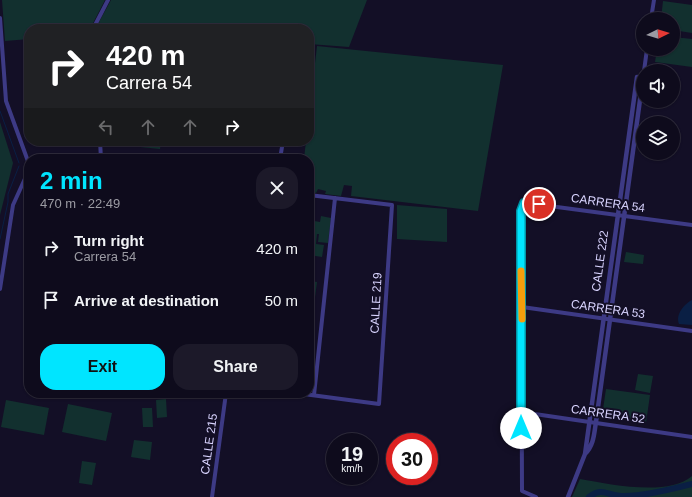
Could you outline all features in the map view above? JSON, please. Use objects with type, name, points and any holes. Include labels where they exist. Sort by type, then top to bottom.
[{"type":"street","points":[[96,24],[108,0]]},
{"type":"street","points":[[652,12],[654,0]]},
{"type":"street","points":[[0,18],[6,101],[25,154]]},
{"type":"street","name":"CALLE 222","points":[[568,497],[585,454],[602,318],[636,84]]},
{"type":"street","name":"CALLE 222","points":[[585,454],[591,446],[596,422],[639,108]]},
{"type":"street","points":[[0,290],[13,205],[24,181]]},
{"type":"street","points":[[314,196],[335,198],[314,395]]},
{"type":"street","name":"CALLE 219","points":[[314,395],[379,404],[392,204],[335,198]]},
{"type":"street","name":"CARRERA 54","points":[[522,307],[521,214],[523,204],[527,203],[692,225]]},
{"type":"street","points":[[522,307],[522,491],[536,497]]},
{"type":"street","name":"CARRERA 53","points":[[522,307],[692,331]]},
{"type":"street","name":"CALLE 215","points":[[212,497],[225,398]]},
{"type":"street","name":"CARRERA 52","points":[[521,412],[692,437]]},
{"type":"green space","points":[[2,0],[105,0],[93,24],[24,24],[24,39],[5,41]]},
{"type":"green space","points":[[111,0],[367,0],[349,47],[314,44],[314,24],[99,24]]},
{"type":"green space","points":[[663,1],[692,5],[692,33],[680,31],[680,12],[662,12]]},
{"type":"green space","points":[[680,38],[692,39],[692,67],[680,65],[680,64],[655,62],[656,56],[680,56]]},
{"type":"green space","points":[[317,46],[503,65],[478,211],[351,196],[352,186],[344,185],[341,196],[325,194],[326,191],[318,189],[316,193],[314,193],[314,154],[305,154],[305,146],[314,146],[314,72]]},
{"type":"green space","points":[[0,122],[13,163],[0,215]]},
{"type":"green space","points":[[131,146],[160,146],[160,149]]},
{"type":"green space","points":[[397,205],[447,209],[447,242],[397,239]]},
{"type":"green space","points":[[321,216],[331,218],[328,243],[318,242],[319,234],[317,234],[316,244],[324,245],[322,257],[314,256],[314,221],[320,222]]},
{"type":"green space","points":[[626,252],[644,255],[643,264],[624,262]]},
{"type":"green space","points":[[314,282],[317,282],[314,304]]},
{"type":"green space","points":[[638,374],[653,376],[650,393],[635,390]]},
{"type":"green space","points":[[606,389],[650,395],[646,423],[602,416]]},
{"type":"green space","points":[[166,399],[167,417],[157,418],[156,400]]},
{"type":"green space","points":[[6,400],[49,408],[44,435],[1,427]]},
{"type":"green space","points":[[68,404],[112,413],[106,441],[62,432]]},
{"type":"green space","points":[[142,408],[152,408],[153,427],[143,427]]},
{"type":"green space","points":[[134,440],[152,442],[150,460],[131,457]]},
{"type":"green space","points":[[82,461],[96,463],[92,485],[79,483]]},
{"type":"green space","points":[[692,476],[692,497],[572,497],[580,479],[622,486],[654,487],[668,486],[681,482]]},
{"type":"water","points":[[692,300],[692,325],[679,324],[678,317],[681,310]]},
{"type":"waterway","points":[[0,111],[19,163]]},
{"type":"waterway","points":[[0,239],[8,202],[8,194],[19,166]]},
{"type":"waterway","points":[[589,497],[598,492],[621,496],[647,494],[692,484]]},
{"type":"slow traffic","points":[[521,271],[522,319]]},
{"type":"route","points":[[521,428],[521,207],[524,203],[539,204]]}]
